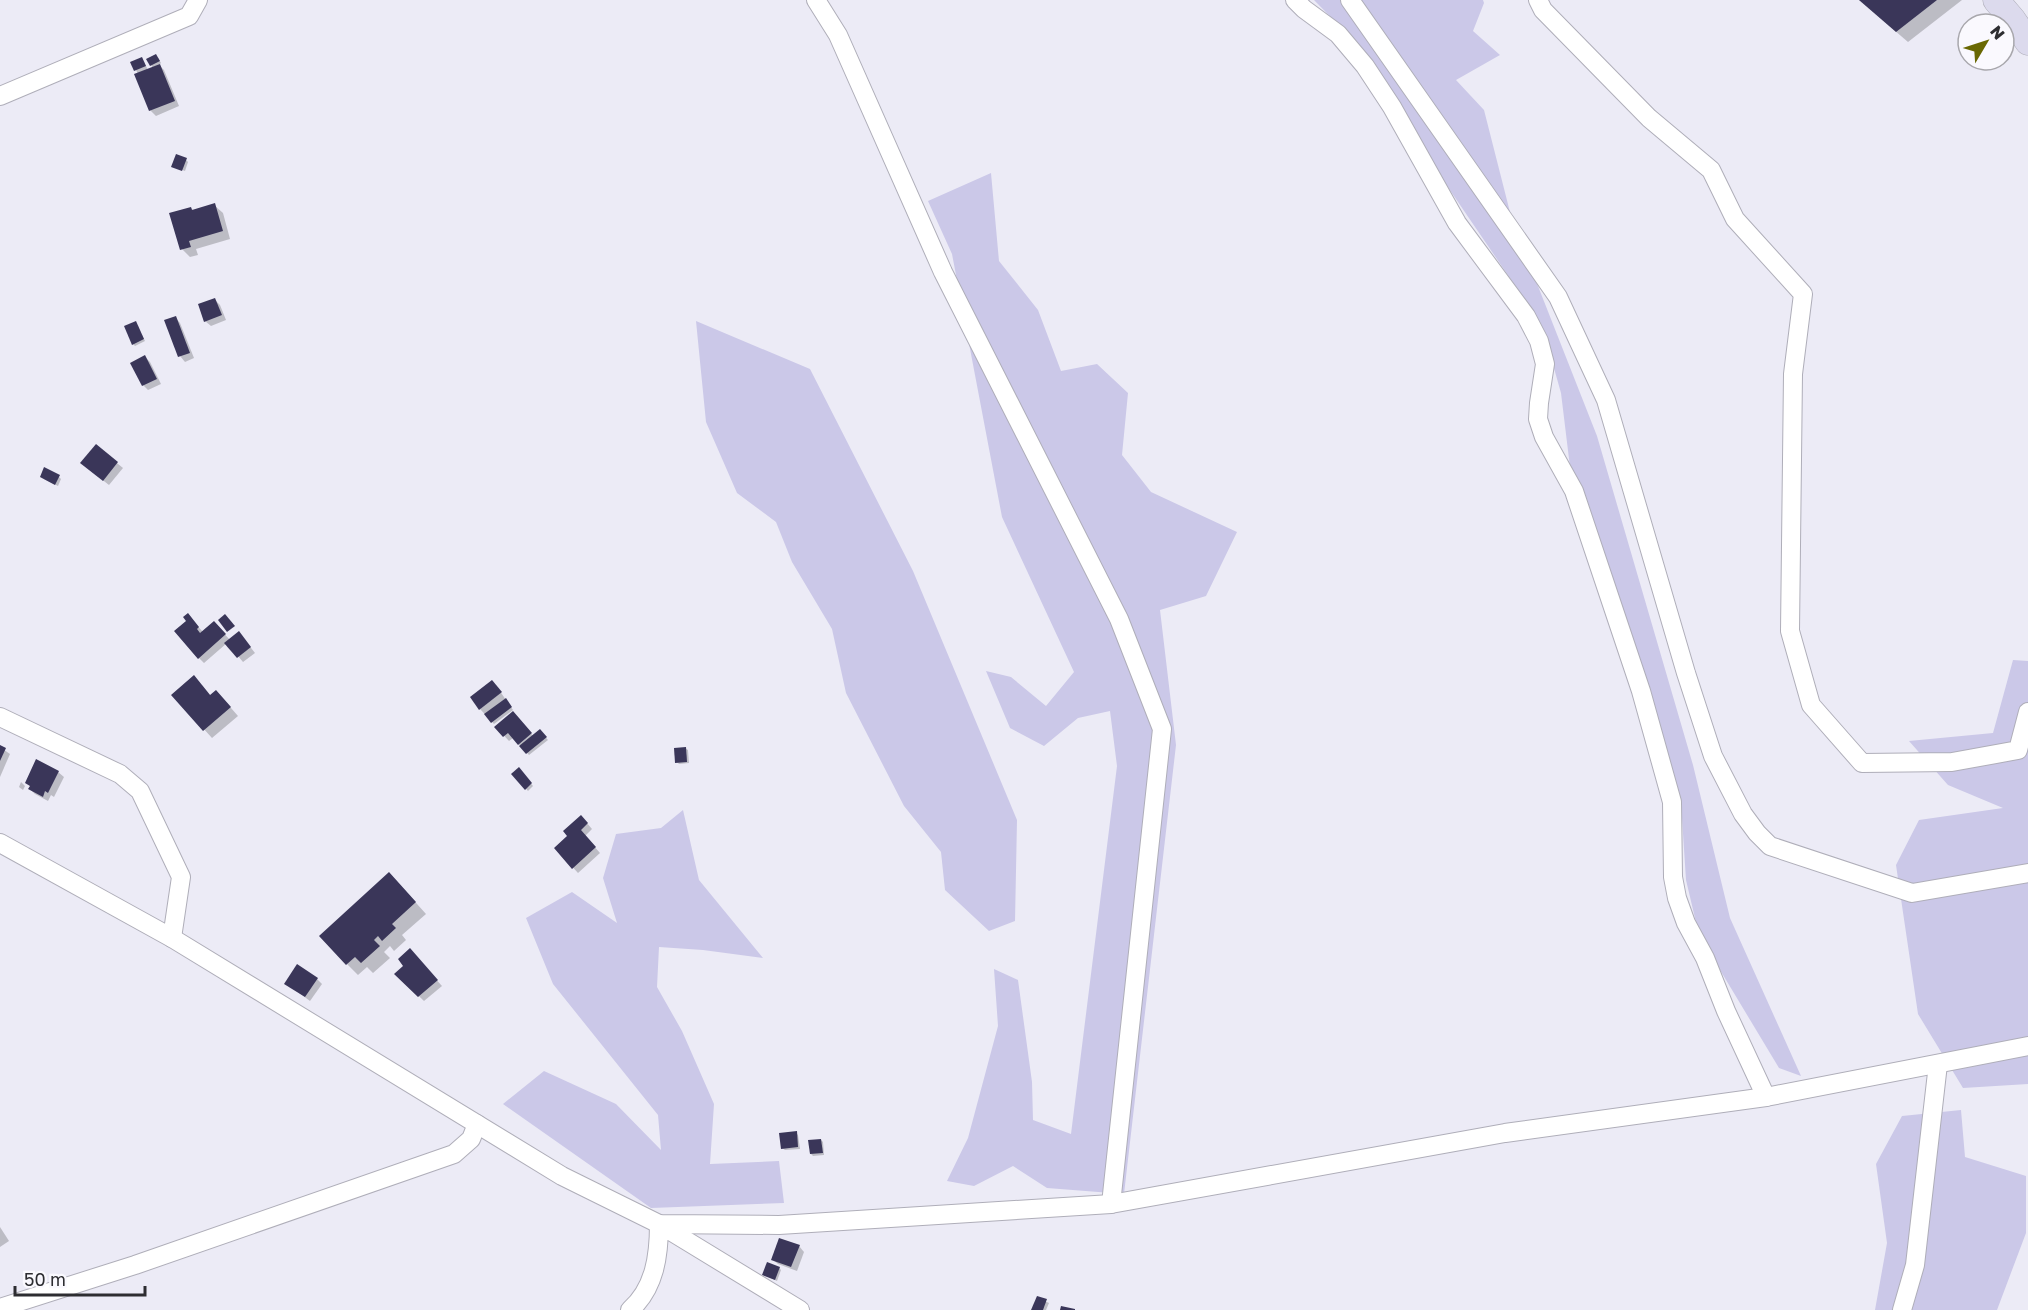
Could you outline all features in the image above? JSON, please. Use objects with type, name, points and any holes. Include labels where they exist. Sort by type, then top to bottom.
[{"type":"street","points":[[0,96],[189,16],[198,0]]},
{"type":"street","points":[[816,0],[838,35],[943,272],[1119,620],[1162,729],[1112,1204]]},
{"type":"street","points":[[1295,0],[1338,34],[1365,66],[1392,107],[1457,223],[1526,316],[1539,341],[1545,364],[1538,419],[1544,437],[1574,491],[1641,691],[1672,802],[1673,877],[1677,898],[1686,923],[1705,958],[1726,1011],[1766,1097]]},
{"type":"street","points":[[1350,0],[1558,297],[1606,400],[1686,673],[1713,756],[1743,814],[1756,833],[1770,846],[1912,893],[2028,873]]},
{"type":"street","points":[[1538,0],[1543,10],[1649,118],[1711,171],[1735,219],[1803,294],[1793,374],[1790,631],[1811,705],[1862,763],[1952,762],[2018,750],[2028,712]]},
{"type":"street","points":[[1996,0],[2028,42]]},
{"type":"street","points":[[0,717],[120,774],[140,791],[181,877],[172,938]]},
{"type":"street","points":[[0,843],[172,938],[562,1176],[659,1224],[800,1310]]},
{"type":"street","points":[[659,1224],[779,1225],[1112,1204],[1505,1133],[1766,1097],[2028,1046]]},
{"type":"street","points":[[1902,1310],[1916,1265],[1938,1064]]},
{"type":"street","points":[[0,1308],[135,1265],[454,1154],[471,1139],[477,1124]]},
{"type":"street","points":[[630,1310],[637,1304],[652,1279],[659,1248],[659,1224]]},
{"type":"shaded area","points":[[1314,0],[1483,0],[1484,3],[1473,31],[1500,55],[1456,80],[1484,110],[1512,220],[1597,436],[1693,765],[1730,918],[1801,1076],[1779,1068],[1699,935],[1686,880],[1682,818],[1651,691],[1570,467],[1561,393],[1548,347],[1531,309],[1443,180],[1361,48]]},
{"type":"shaded area","points":[[991,173],[999,261],[1038,310],[1061,371],[1097,364],[1128,393],[1122,455],[1151,492],[1237,532],[1206,596],[1160,610],[1176,745],[1124,1194],[1047,1188],[1013,1166],[974,1186],[947,1181],[968,1138],[998,1026],[994,969],[1018,980],[1032,1082],[1033,1120],[1071,1134],[1117,766],[1110,711],[1078,718],[1044,746],[1010,728],[986,671],[1011,677],[1046,706],[1074,672],[1002,517],[952,254],[928,201]]},
{"type":"shaded area","points":[[696,321],[810,369],[913,571],[1017,820],[1015,921],[989,931],[945,890],[941,852],[904,806],[846,693],[832,629],[792,562],[776,522],[737,493],[706,422]]},
{"type":"shaded area","points":[[2013,660],[2028,661],[2028,1084],[1963,1088],[1918,1014],[1896,865],[1919,820],[2003,808],[1948,785],[1909,741],[1993,733]]},
{"type":"shaded area","points":[[683,810],[699,880],[763,958],[659,947],[657,987],[682,1031],[714,1104],[710,1164],[779,1161],[784,1203],[651,1208],[503,1104],[544,1071],[616,1104],[661,1150],[658,1115],[553,984],[526,918],[572,892],[617,923],[603,878],[616,834],[661,828]]},
{"type":"shaded area","points":[[1961,1110],[1965,1157],[2026,1176],[2026,1233],[1997,1310],[1875,1310],[1887,1243],[1876,1164],[1902,1116]]},
{"type":"building","points":[[1859,0],[1937,0],[1896,32]]},
{"type":"building","points":[[156,54],[160,61],[150,66],[146,59]]},
{"type":"building","points":[[142,57],[146,66],[134,71],[130,62]]},
{"type":"building","points":[[160,64],[175,101],[149,111],[134,74]]},
{"type":"building","points":[[176,154],[187,158],[182,171],[171,167]]},
{"type":"building","points":[[215,203],[223,231],[189,241],[191,247],[180,250],[169,213],[191,207],[192,210]]},
{"type":"building","points":[[215,298],[222,315],[204,322],[198,304]]},
{"type":"building","points":[[176,316],[190,353],[178,357],[164,320]]},
{"type":"building","points":[[136,321],[144,339],[132,345],[124,326]]},
{"type":"building","points":[[145,355],[157,379],[142,386],[130,363]]},
{"type":"building","points":[[96,444],[118,462],[103,481],[80,463]]},
{"type":"building","points":[[44,467],[60,475],[55,485],[40,477]]},
{"type":"building","points":[[188,613],[199,627],[197,629],[200,633],[214,621],[226,634],[198,659],[174,631],[186,621],[183,617]]},
{"type":"building","points":[[225,614],[235,626],[227,632],[218,620]]},
{"type":"building","points":[[239,631],[251,647],[237,658],[224,643]]},
{"type":"building","points":[[194,675],[210,695],[216,690],[231,707],[203,731],[171,695]]},
{"type":"building","points":[[492,680],[502,692],[479,710],[470,697]]},
{"type":"building","points":[[506,698],[512,707],[491,723],[484,714]]},
{"type":"building","points":[[513,711],[532,733],[518,745],[508,733],[503,737],[494,727]]},
{"type":"building","points":[[540,729],[547,737],[526,754],[519,746]]},
{"type":"building","points":[[0,745],[6,748],[0,761]]},
{"type":"building","points":[[686,747],[687,762],[675,763],[674,748]]},
{"type":"building","points":[[36,759],[59,771],[48,793],[45,791],[43,797],[28,789],[30,786],[25,783]]},
{"type":"building","points":[[519,767],[532,783],[525,790],[511,774]]},
{"type":"building","points":[[581,815],[588,823],[581,830],[596,847],[572,869],[554,848],[567,836],[563,831]]},
{"type":"building","points":[[389,872],[416,902],[392,924],[396,928],[382,941],[378,936],[374,940],[380,946],[361,963],[355,957],[346,965],[319,936]]},
{"type":"building","points":[[410,948],[438,980],[418,997],[394,974],[403,966],[398,959]]},
{"type":"building","points":[[297,964],[318,978],[305,997],[284,984]]},
{"type":"building","points":[[797,1131],[798,1147],[781,1149],[779,1133]]},
{"type":"building","points":[[821,1139],[823,1153],[810,1154],[808,1140]]},
{"type":"building","points":[[779,1238],[800,1245],[791,1267],[771,1260]]},
{"type":"building","points":[[767,1262],[780,1267],[775,1280],[762,1275]]},
{"type":"building","points":[[1037,1296],[1047,1299],[1043,1310],[1031,1310]]},
{"type":"building","points":[[1061,1306],[1075,1309],[1075,1310],[1060,1310]]}]
